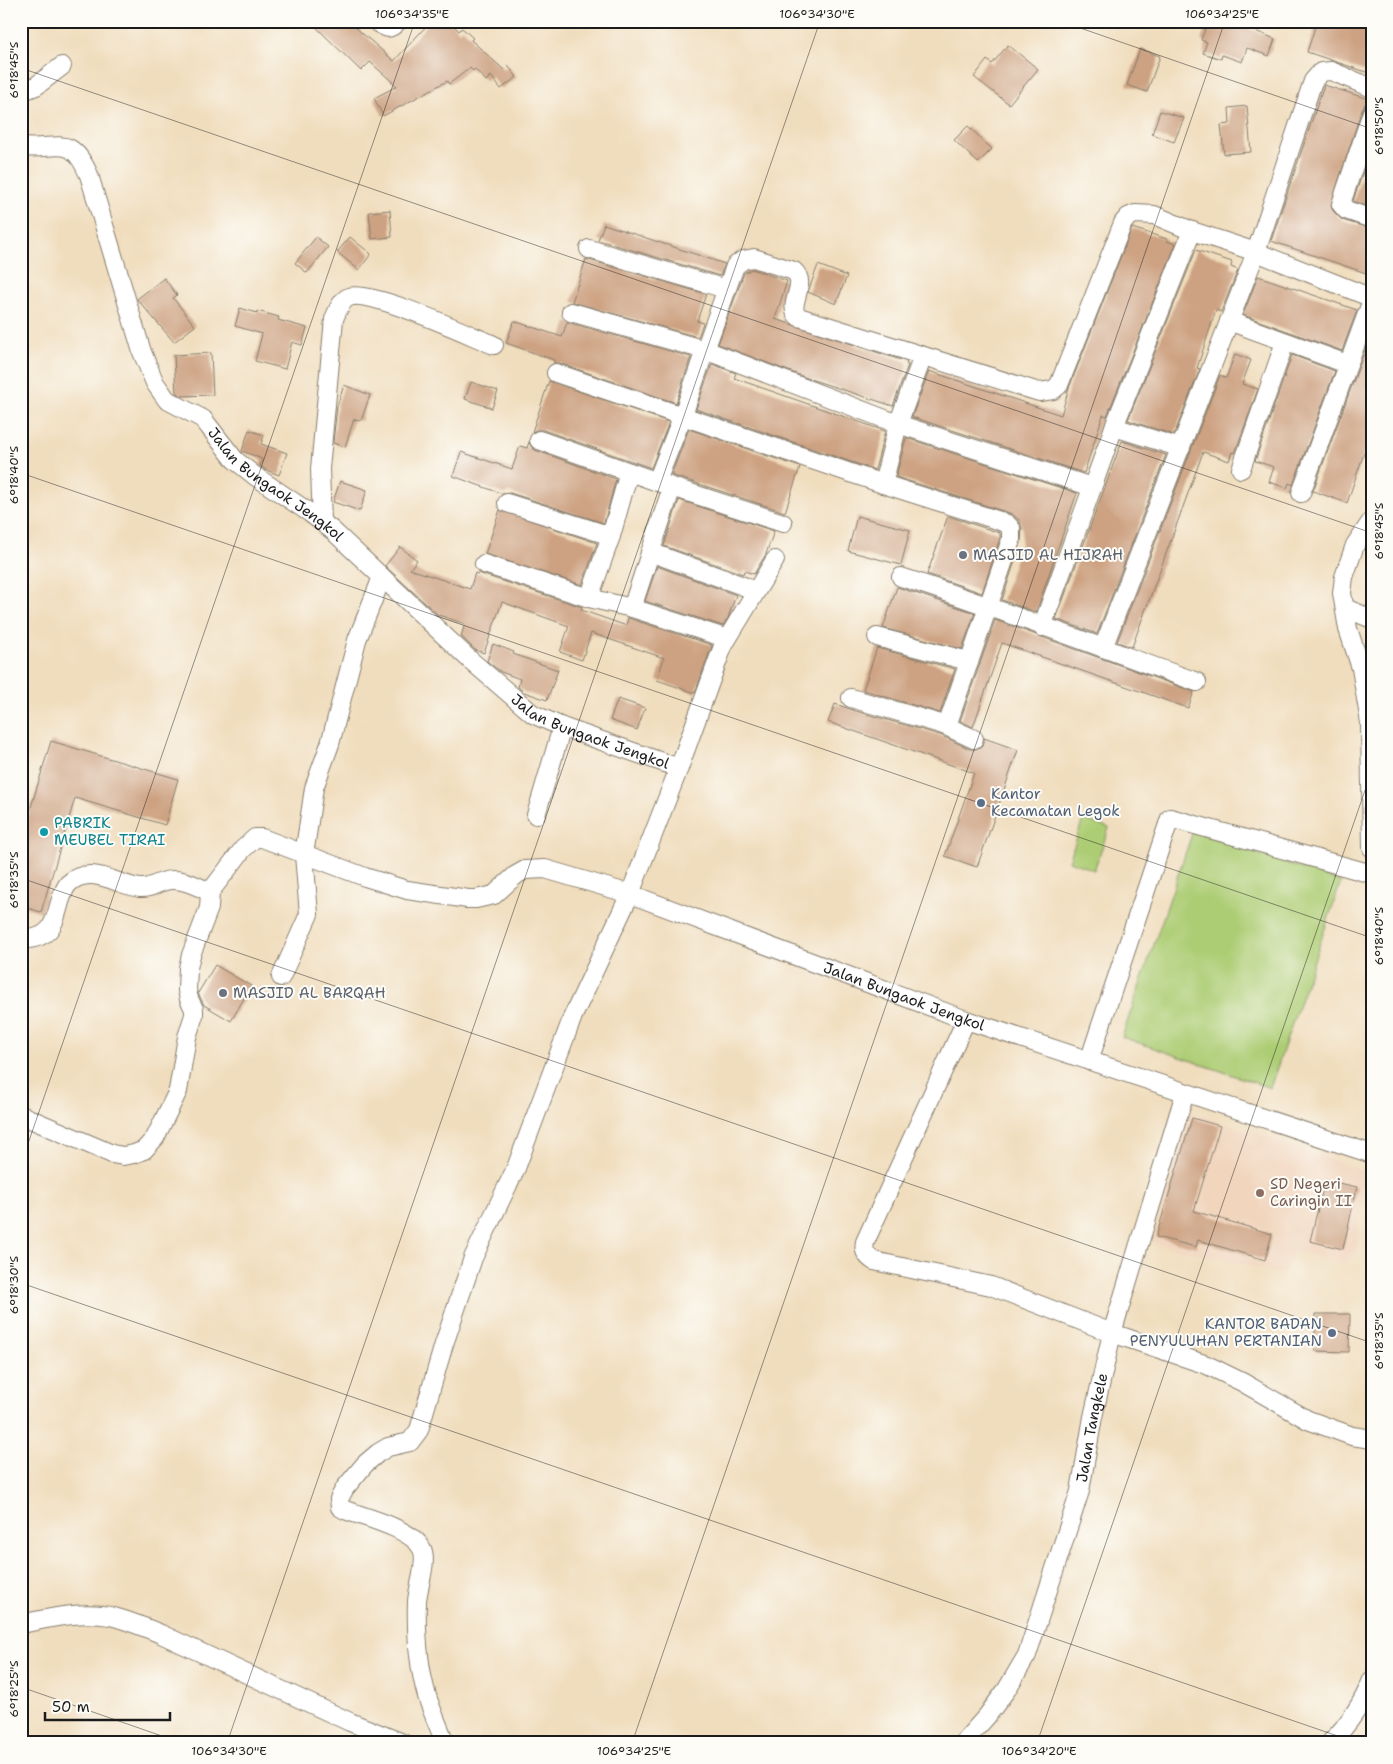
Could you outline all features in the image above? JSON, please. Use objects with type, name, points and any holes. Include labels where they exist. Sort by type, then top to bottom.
[{"type":"street","points":[[376,21],[383,27],[388,28],[393,28],[398,21]]},
{"type":"street","points":[[21,92],[36,86],[62,66]]},
{"type":"street","points":[[1104,648],[1256,252],[1313,81],[1321,72],[1331,71],[1372,88]]},
{"type":"street","points":[[1372,112],[1341,204],[1346,210],[1372,220]]},
{"type":"street","name":"Jalan Bungaok Jengkol","points":[[21,147],[71,147],[81,158],[89,175],[142,352],[155,383],[166,400],[203,419],[235,460],[322,522],[469,659],[533,714],[562,727],[679,768],[630,894],[966,1020],[1372,1154]]},
{"type":"street","points":[[632,608],[650,552],[683,416],[726,289],[735,266],[742,260],[754,258],[794,272],[800,282],[794,309],[795,314],[799,318],[1039,392],[1053,390],[1059,385],[1123,223],[1128,217],[1135,214],[1154,215],[1192,231],[1256,252],[1372,299],[1301,493]]},
{"type":"street","points":[[1042,627],[1114,427],[1192,231]]},
{"type":"street","points":[[589,249],[726,289]]},
{"type":"street","points":[[322,522],[320,469],[334,319],[344,300],[350,296],[368,298],[424,315],[494,346]]},
{"type":"street","points":[[571,312],[704,350],[898,424],[1092,487]]},
{"type":"street","points":[[1229,322],[1347,364]]},
{"type":"street","points":[[1241,470],[1285,342]]},
{"type":"street","points":[[884,484],[898,424],[923,356]]},
{"type":"street","points":[[556,373],[884,484],[1000,521],[1011,528],[1011,540],[949,720],[944,725]]},
{"type":"street","points":[[1114,427],[1181,448]]},
{"type":"street","points":[[539,440],[783,523]]},
{"type":"street","points":[[588,598],[611,536],[629,472]]},
{"type":"street","points":[[507,503],[611,536]]},
{"type":"street","points":[[1372,520],[1354,545],[1342,593],[1348,629],[1361,668],[1370,723],[1372,848]]},
{"type":"street","points":[[650,552],[746,587]]},
{"type":"street","points":[[679,768],[723,646],[775,560]]},
{"type":"street","points":[[484,564],[588,598],[632,608],[719,636]]},
{"type":"street","points":[[902,577],[988,605],[1042,627],[1197,682]]},
{"type":"street","points":[[281,977],[309,914],[304,855],[314,788],[330,744],[357,640],[382,578]]},
{"type":"street","points":[[1345,608],[1372,619]]},
{"type":"street","points":[[877,637],[968,661]]},
{"type":"street","points":[[851,698],[944,725],[974,739]]},
{"type":"street","points":[[536,815],[562,727]]},
{"type":"street","points":[[1089,1061],[1170,818],[1372,874]]},
{"type":"street","points":[[21,1115],[112,1154],[124,1156],[134,1154],[144,1150],[155,1138],[178,1091],[187,1037],[194,1015],[194,1009],[187,990],[188,968],[209,908],[210,892],[255,838],[262,838],[365,877],[407,890],[456,898],[476,899],[486,897],[494,894],[516,875],[525,870],[534,869],[545,869],[630,894],[573,1016],[516,1168],[473,1258],[444,1344],[419,1430],[410,1442],[388,1447],[378,1452],[345,1488],[339,1499],[340,1507],[344,1510],[403,1532],[416,1541],[423,1550],[423,1565],[417,1594],[416,1623],[419,1657],[427,1696],[445,1743]]},
{"type":"street","points":[[21,940],[42,936],[48,932],[55,922],[62,894],[67,885],[83,875],[101,877],[141,888],[151,887],[169,880],[176,880],[187,882],[210,892]]},
{"type":"street","points":[[966,1020],[865,1242],[865,1253],[874,1261],[991,1286],[1112,1333],[1207,1365],[1242,1382],[1308,1420],[1352,1436],[1372,1439]]},
{"type":"street","name":"Jalan Tangkele","points":[[963,1743],[988,1716],[1027,1655],[1080,1491],[1093,1417],[1112,1333],[1185,1093]]},
{"type":"street","points":[[21,1624],[81,1614],[109,1616],[136,1624],[350,1722],[403,1743]]},
{"type":"street","points":[[1330,1743],[1350,1722],[1363,1701],[1372,1680]]},
{"type":"shaded area","name":"SD Negeri Caringin II","points":[[1185,1110],[1365,1171],[1356,1253],[1343,1265],[1294,1250],[1284,1274],[1145,1241]],"holes":[[[1192,1118],[1220,1126],[1167,1199]],[[1325,1180],[1357,1188],[1343,1249],[1310,1241]],[[1164,1208],[1203,1219],[1196,1247],[1156,1237]],[[1214,1217],[1272,1234],[1265,1260],[1207,1243]]]},
{"type":"green space","points":[[1083,819],[1109,828],[1094,870],[1069,861]]},
{"type":"green space","points":[[1193,831],[1341,882],[1270,1088],[1122,1037]]},
{"type":"building","points":[[310,21],[348,21],[394,61],[431,21],[449,21],[459,31],[462,28],[473,38],[471,40],[504,70],[508,66],[517,77],[501,89],[491,76],[486,81],[475,69],[473,71],[470,68],[449,84],[447,81],[383,116],[374,98],[397,86],[370,62],[361,71]]},
{"type":"building","points":[[1208,21],[1231,21],[1275,39],[1269,56],[1247,48],[1242,62],[1222,55],[1221,59],[1203,53],[1207,42],[1201,40]]},
{"type":"building","points":[[1317,21],[1358,21],[1372,26],[1372,74],[1307,52]]},
{"type":"building","points":[[1008,45],[1038,69],[1009,104],[974,77],[987,60],[992,64]]},
{"type":"building","points":[[1140,49],[1160,56],[1147,92],[1127,85]]},
{"type":"building","points":[[1324,85],[1372,100],[1372,102],[1365,104],[1362,109],[1331,205],[1333,211],[1342,220],[1372,229],[1372,275],[1271,241]]},
{"type":"building","points":[[1247,106],[1251,152],[1224,154],[1221,125],[1230,124],[1229,108]]},
{"type":"building","points":[[1160,111],[1184,118],[1174,142],[1152,134]]},
{"type":"building","points":[[968,126],[992,149],[978,163],[954,140]]},
{"type":"building","points":[[1372,146],[1372,208],[1353,201]]},
{"type":"building","points":[[390,210],[392,237],[372,239],[369,212]]},
{"type":"building","points":[[604,224],[725,264],[720,276],[598,240]]},
{"type":"building","points":[[1132,228],[1167,239],[1167,241],[1176,244],[1107,416],[1103,415],[1084,473],[912,417],[929,371],[1061,415],[1069,388]]},
{"type":"building","points":[[316,237],[328,247],[307,273],[295,263]]},
{"type":"building","points":[[350,237],[371,254],[359,270],[337,252]]},
{"type":"building","points":[[1196,250],[1232,262],[1231,267],[1238,270],[1221,312],[1216,310],[1197,368],[1200,369],[1174,435],[1128,420]]},
{"type":"building","points":[[586,259],[706,294],[697,321],[703,323],[698,337],[572,302]]},
{"type":"building","points":[[818,265],[847,276],[836,304],[808,292]]},
{"type":"building","points":[[752,269],[787,281],[775,319],[907,362],[906,364],[908,365],[893,406],[804,377],[718,344],[744,273]]},
{"type":"building","points":[[1258,276],[1357,310],[1342,351],[1243,315]]},
{"type":"building","points":[[164,278],[177,295],[173,298],[195,326],[174,342],[137,299]]},
{"type":"building","points":[[240,308],[279,317],[278,320],[307,328],[302,345],[292,342],[285,369],[255,361],[262,334],[235,326]]},
{"type":"building","points":[[514,321],[562,337],[567,322],[691,357],[676,403],[559,363],[554,363],[554,360],[506,343]]},
{"type":"building","points":[[1372,331],[1372,430],[1347,503],[1313,491]]},
{"type":"building","points":[[211,353],[213,395],[182,396],[176,393],[174,355]]},
{"type":"building","points":[[1235,354],[1251,360],[1242,384],[1258,389],[1235,453],[1232,452],[1229,461],[1203,452],[1132,647],[1117,642],[1220,375],[1226,378]]},
{"type":"building","points":[[1292,355],[1335,371],[1293,485],[1289,483],[1287,488],[1269,482],[1274,467],[1255,461]]},
{"type":"building","points":[[712,364],[736,373],[734,378],[885,431],[875,470],[696,409]]},
{"type":"building","points":[[549,381],[669,422],[651,468],[543,430],[532,432]]},
{"type":"building","points":[[471,382],[498,391],[492,408],[465,399]]},
{"type":"building","points":[[344,385],[370,395],[361,421],[354,419],[345,447],[333,443],[337,406]]},
{"type":"building","points":[[689,429],[800,467],[785,512],[671,475]]},
{"type":"building","points":[[249,430],[264,435],[261,444],[287,453],[279,475],[260,466],[262,459],[242,451]]},
{"type":"building","points":[[906,438],[1077,493],[1036,612],[1002,600],[1021,543],[1022,528],[1019,520],[1012,514],[896,477]]},
{"type":"building","points":[[1122,441],[1166,455],[1097,634],[1056,619]]},
{"type":"building","points":[[529,442],[535,450],[616,479],[604,523],[510,493],[503,494],[453,476],[461,452],[512,469],[520,446],[527,448]]},
{"type":"building","points":[[340,481],[367,490],[360,511],[333,502]]},
{"type":"building","points":[[679,500],[774,531],[766,554],[754,574],[744,571],[743,574],[664,546]]},
{"type":"building","points":[[500,510],[597,543],[582,585],[485,554]]},
{"type":"building","points":[[857,516],[910,530],[901,565],[848,551]]},
{"type":"building","name":"MASJID AL HIJRAH","points":[[948,516],[1000,533],[982,593],[927,574]]},
{"type":"building","points":[[400,547],[417,560],[410,569],[470,589],[475,573],[478,573],[582,607],[581,610],[624,625],[626,625],[628,618],[712,645],[695,693],[657,680],[664,658],[591,633],[582,660],[560,652],[569,626],[502,602],[484,653],[475,650],[461,636],[465,624],[438,615],[385,566]]},
{"type":"building","points":[[657,566],[736,595],[728,618],[723,626],[645,601]]},
{"type":"building","points":[[897,587],[975,613],[962,649],[883,628]]},
{"type":"building","points":[[995,620],[1194,692],[1188,708],[1002,643],[973,727],[960,721]]},
{"type":"building","points":[[493,644],[514,652],[513,654],[558,670],[547,700],[524,692],[518,687],[520,679],[501,672],[487,661]]},
{"type":"building","points":[[877,648],[955,669],[940,713],[863,690]]},
{"type":"building","points":[[618,699],[645,708],[637,730],[610,720]]},
{"type":"building","points":[[835,704],[940,735],[970,749],[980,747],[984,743],[984,738],[1018,750],[977,867],[945,856],[974,773],[828,722]]},
{"type":"building","name":"PABRIK MEUBEL TIRAI","points":[[51,741],[178,779],[165,825],[75,798],[41,912],[21,906],[21,840]]},
{"type":"building","name":"MASJID AL BARQAH","points":[[215,965],[251,986],[231,1021],[204,1005],[198,993]]},
{"type":"building","points":[[1192,1118],[1220,1126],[1194,1211],[1272,1234],[1265,1260],[1198,1240],[1196,1247],[1156,1237]]},
{"type":"building","points":[[1325,1180],[1357,1187],[1343,1249],[1310,1241]]},
{"type":"building","name":"KANTOR BADAN PENYULUHAN PERTANIAN","points":[[1315,1314],[1350,1314],[1349,1352],[1315,1351]]},
{"type":"place","name":"MASJID AL HIJRAH","points":[[963,555]]},
{"type":"place","name":"Kantor Kecamatan Legok","points":[[981,803]]},
{"type":"place","name":"PABRIK MEUBEL TIRAI","points":[[44,832]]},
{"type":"place","name":"MASJID AL BARQAH","points":[[223,993]]},
{"type":"place","name":"SD Negeri Caringin II","points":[[1260,1193]]},
{"type":"place","name":"KANTOR BADAN PENYULUHAN PERTANIAN","points":[[1332,1333]]}]
